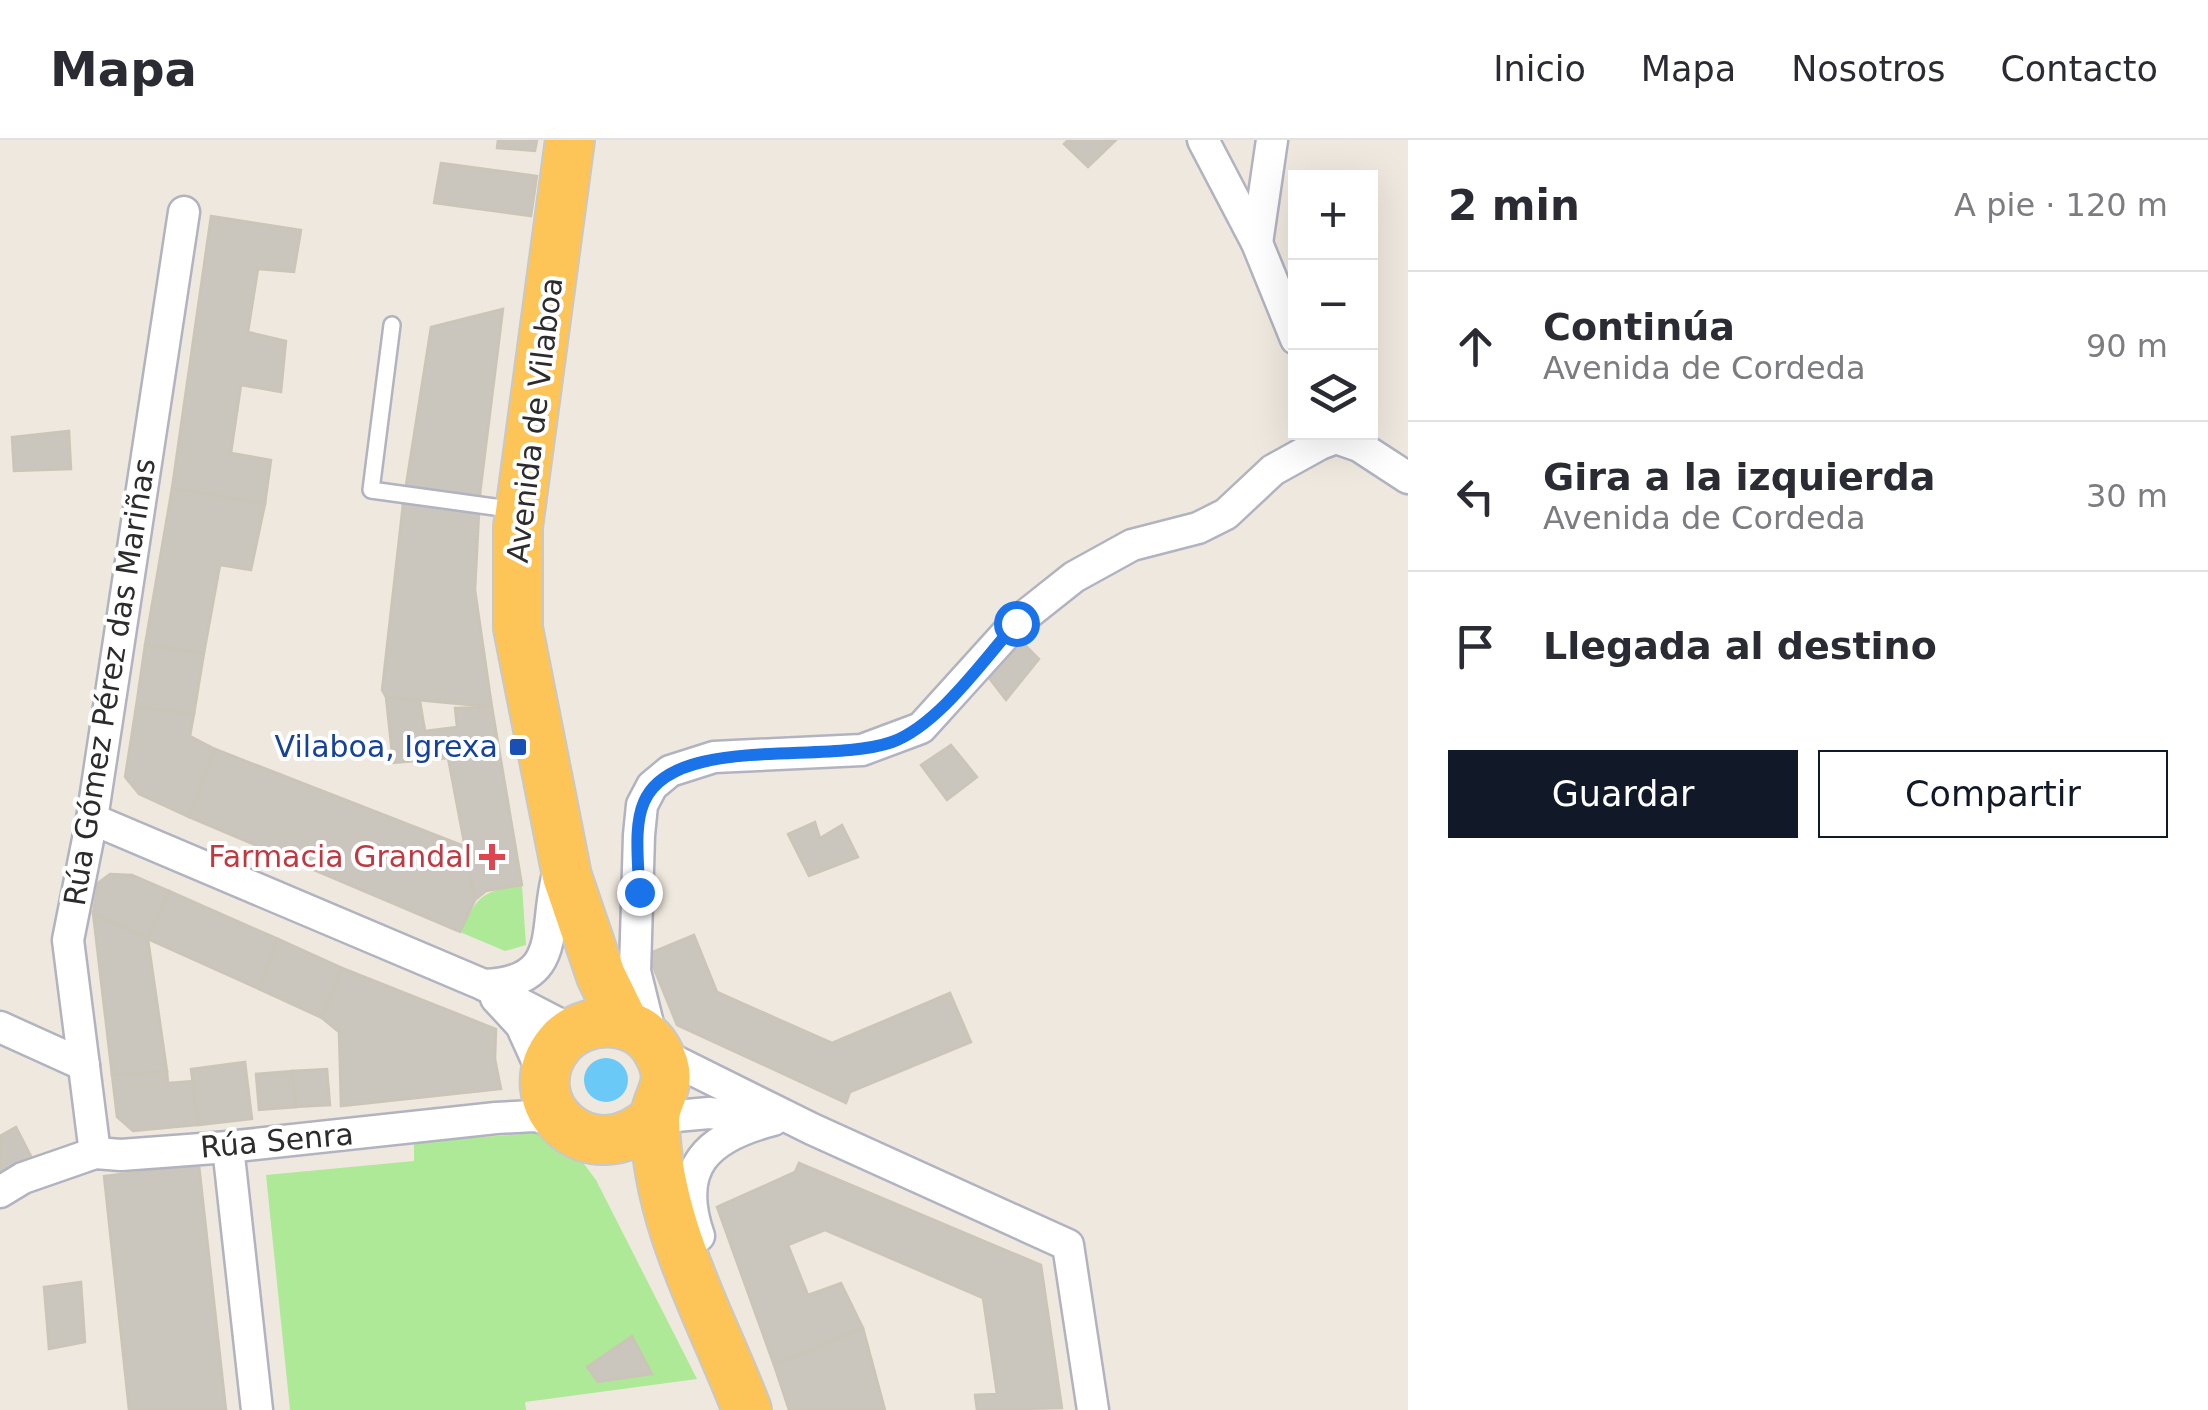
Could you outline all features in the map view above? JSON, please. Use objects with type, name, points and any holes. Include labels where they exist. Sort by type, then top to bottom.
[{"type":"highway","name":"Avenida de Vilaboa","points":[[570,140],[520,511],[516,569],[518,628],[565,868],[575,971],[573,1032]]},
{"type":"highway","name":"Avenida de Vilaboa","points":[[565,868],[601,976],[646,1041],[666,1086],[654,1118],[674,1236],[747,1410]]},
{"type":"highway","points":[[553,1101],[549,1062],[573,1032],[590,1024],[646,1041]]},
{"type":"highway","name":"Avenida de Vilaboa","points":[[553,1101],[573,1132],[604,1142],[674,1236]]},
{"type":"highway","points":[[604,1142],[623,1139],[654,1118]]},
{"type":"street","points":[[1203,140],[1257,243],[1288,319]]},
{"type":"street","points":[[1257,243],[1272,140]]},
{"type":"street","name":"Rúa Gómez Pérez das Mariñas","points":[[95,1152],[68,940],[92,819],[184,212]]},
{"type":"street","points":[[1093,1410],[1068,1245],[812,1130],[646,1041],[635,972],[640,820],[652,786],[670,771],[714,757],[862,750],[921,728],[1016,623],[1074,578],[1132,545],[1198,528],[1226,514],[1272,470],[1327,440]]},
{"type":"street","points":[[1344,440],[1408,478]]},
{"type":"street","points":[[92,819],[484,985],[573,1032]]},
{"type":"street","points":[[484,985],[510,984],[533,970],[549,948],[555,883],[565,868]]},
{"type":"street","points":[[484,985],[521,1025],[553,1101]]},
{"type":"street","points":[[0,1027],[84,1066]]},
{"type":"street","name":"Rúa Senra","points":[[0,1192],[23,1178],[95,1152],[122,1156],[534,1116],[553,1101]]},
{"type":"street","points":[[654,1118],[709,1113],[772,1120],[812,1130]]},
{"type":"street","points":[[728,1365],[717,1288],[689,1208],[692,1176],[702,1156],[718,1142],[772,1120]]},
{"type":"street","points":[[228,1146],[257,1410]]},
{"type":"lane","points":[[392,325],[371,490],[520,511]]},
{"type":"green space","points":[[522,885],[526,945],[505,951],[460,932],[482,897]]},
{"type":"green space","points":[[537,1133],[572,1148],[596,1180],[697,1379],[525,1402],[526,1410],[290,1410],[266,1175],[414,1161],[414,1142]]},
{"type":"water","points":[[606,1058],[622,1064],[628,1080],[622,1096],[606,1102],[590,1096],[584,1080],[590,1064]]},
{"type":"building","points":[[498,140],[537,140],[535,151],[497,148]]},
{"type":"building","points":[[1068,140],[1116,140],[1088,167],[1064,144]]},
{"type":"building","points":[[441,163],[537,176],[531,216],[434,203]]},
{"type":"building","points":[[211,216],[301,230],[294,272],[258,269],[248,332],[286,341],[281,392],[241,385],[231,453],[271,460],[265,504],[172,488]]},
{"type":"building","points":[[503,309],[480,494],[403,504],[431,327]]},
{"type":"building","points":[[69,431],[71,469],[14,471],[12,437]]},
{"type":"building","points":[[172,488],[265,504],[251,570],[220,565],[204,653],[145,645]]},
{"type":"building","points":[[480,494],[475,590],[492,707],[386,697],[382,690],[403,504]]},
{"type":"building","points":[[1021,641],[1039,659],[1006,700],[989,678]]},
{"type":"building","points":[[145,645],[204,653],[194,714],[136,707]]},
{"type":"building","points":[[386,697],[420,701],[425,731],[457,727],[455,708],[492,707],[522,885],[486,891],[475,900],[448,758],[393,763]]},
{"type":"building","points":[[136,707],[194,714],[190,736],[215,749],[189,817],[139,794],[125,777]]},
{"type":"building","points":[[951,745],[977,777],[947,800],[921,765]]},
{"type":"building","points":[[215,749],[464,846],[475,900],[460,932],[189,817]]},
{"type":"building","points":[[815,822],[820,838],[842,825],[858,857],[809,876],[788,834]]},
{"type":"building","points":[[110,874],[132,875],[169,891],[148,939],[93,913],[98,883]]},
{"type":"building","points":[[169,891],[278,939],[259,989],[148,939]]},
{"type":"building","points":[[93,913],[148,939],[167,1071],[112,1075]]},
{"type":"building","points":[[694,935],[717,992],[832,1043],[950,993],[971,1042],[850,1092],[846,1103],[677,1025],[648,954]]},
{"type":"building","points":[[278,939],[342,968],[322,1018],[259,989]]},
{"type":"building","points":[[342,968],[496,1029],[495,1059],[501,1089],[341,1106],[339,1032],[322,1018]]},
{"type":"building","points":[[245,1062],[252,1119],[198,1125],[191,1069]]},
{"type":"building","points":[[327,1069],[330,1105],[296,1107],[292,1071]]},
{"type":"building","points":[[167,1071],[168,1083],[192,1081],[198,1125],[133,1131],[117,1117],[112,1075]]},
{"type":"building","points":[[292,1071],[296,1107],[259,1110],[256,1074]]},
{"type":"building","points":[[16,1127],[35,1164],[0,1182],[0,1136]]},
{"type":"building","points":[[799,1163],[1041,1265],[1062,1408],[977,1410],[975,1395],[997,1394],[983,1298],[825,1230],[788,1245],[808,1295],[841,1283],[863,1328],[774,1365],[717,1207],[795,1172]]},
{"type":"building","points":[[199,1165],[226,1410],[129,1410],[104,1176]]},
{"type":"building","points":[[81,1282],[85,1342],[49,1349],[44,1287]]},
{"type":"building","points":[[863,1328],[885,1410],[789,1410],[774,1365]]},
{"type":"building","points":[[632,1336],[652,1374],[598,1382],[587,1367]]},
{"type":"place","name":"Vilaboa, Igrexa","points":[[518,747]]},
{"type":"place","name":"Farmacia Grandal","points":[[492,857]]},
{"type":"route","points":[[639,892],[642,805],[652,786],[670,771],[714,757],[792,756],[862,750],[893,742],[921,728],[946,705],[1016,623]]}]
